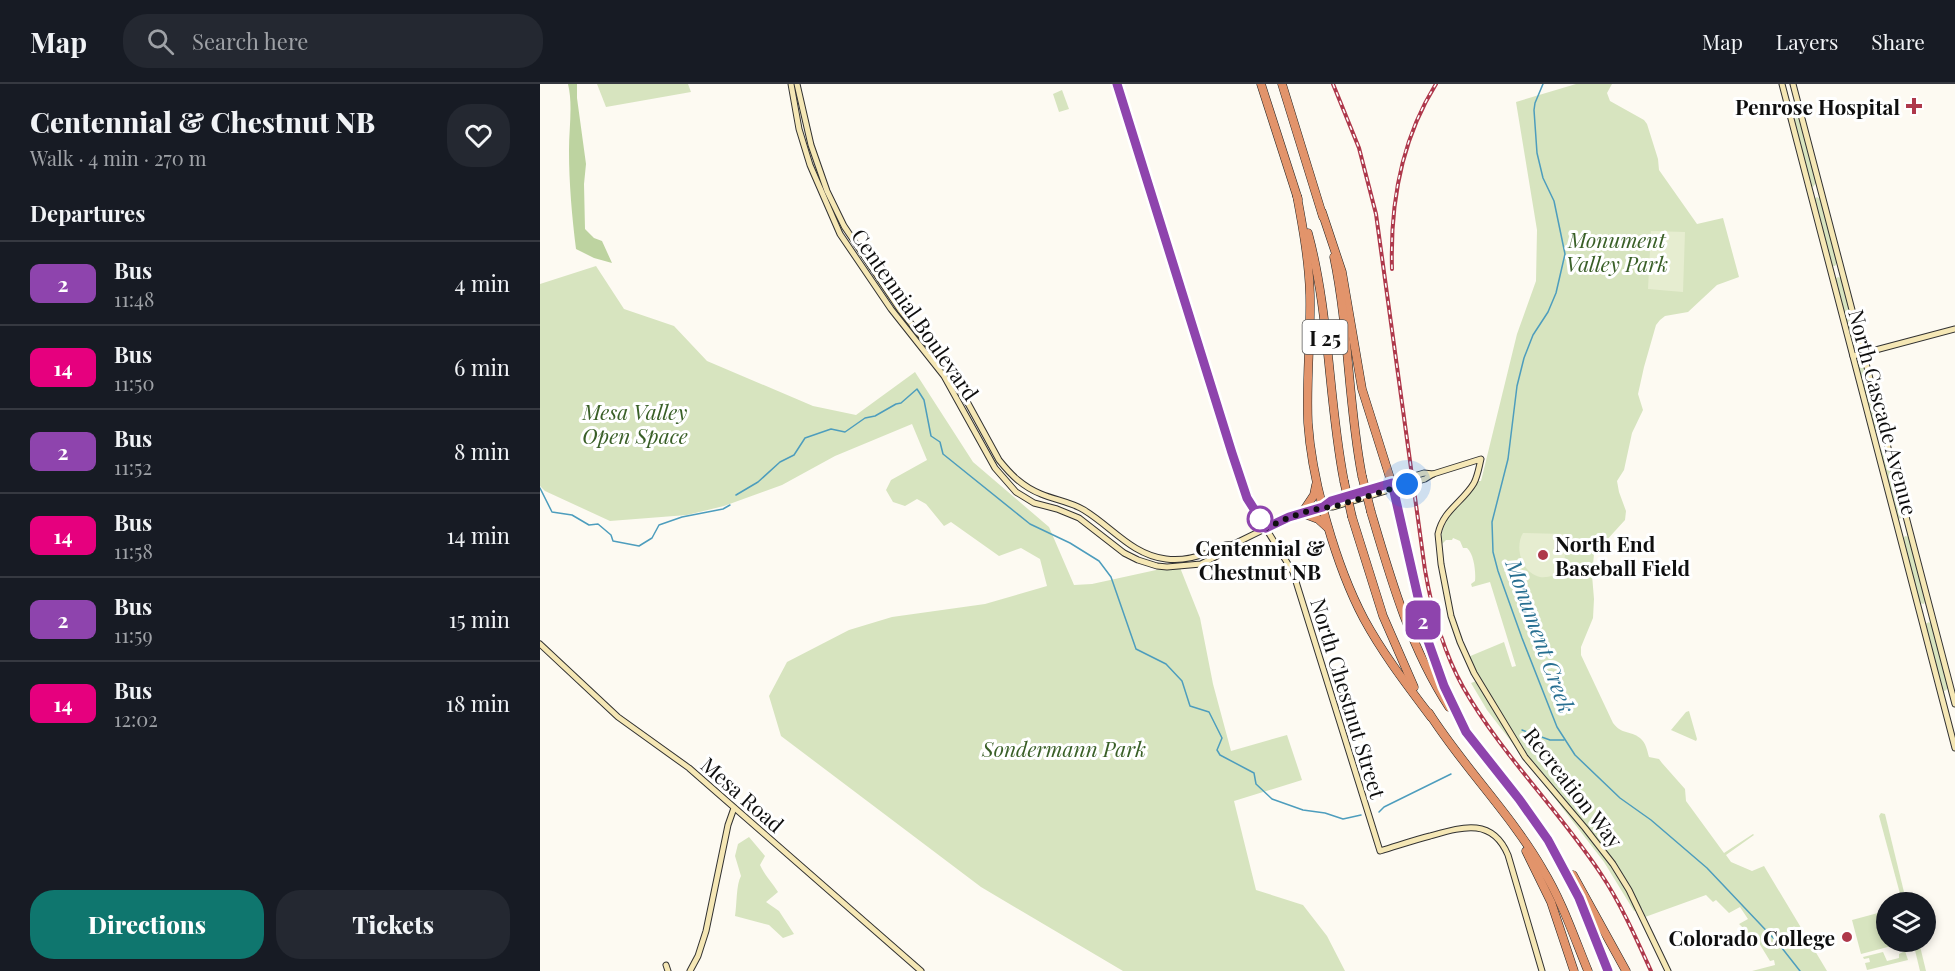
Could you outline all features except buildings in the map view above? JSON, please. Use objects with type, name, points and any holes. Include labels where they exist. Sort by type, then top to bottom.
[{"type":"highway","name":"I 25","points":[[1261,84],[1310,241],[1320,289],[1334,430],[1352,517],[1383,616],[1406,671],[1431,717],[1514,825],[1551,885],[1588,971]]},
{"type":"highway","name":"I 25","points":[[1282,84],[1322,212],[1340,290],[1354,436],[1371,512],[1397,599],[1411,637],[1434,681],[1466,732],[1548,840],[1579,898],[1608,971]]},
{"type":"highway","points":[[1297,196],[1309,277],[1308,418],[1323,507],[1350,588],[1365,620],[1390,661],[1431,717]]},
{"type":"highway","points":[[1322,212],[1338,254],[1365,398],[1393,486],[1428,641],[1444,686],[1466,732]]},
{"type":"highway","points":[[1316,474],[1314,495],[1302,513],[1318,519],[1331,532]]},
{"type":"highway","points":[[1514,825],[1551,902],[1574,971]]},
{"type":"highway","points":[[1548,840],[1568,866],[1626,971]]},
{"type":"main road","name":"Centennial Boulevard","points":[[791,84],[799,129],[810,165],[840,234],[891,309],[952,388],[985,452],[1003,480],[1016,492],[1034,503],[1079,518],[1124,553],[1147,564],[1167,567],[1201,564],[1266,528],[1323,507],[1331,501],[1393,486],[1424,473],[1433,474],[1481,459]]},
{"type":"main road","name":"Centennial Boulevard","points":[[797,84],[811,145],[827,191],[844,226],[901,311],[953,376],[999,460],[1008,471],[1027,488],[1085,510],[1125,541],[1151,556],[1186,559],[1208,553],[1226,544],[1232,545]]},
{"type":"main road","name":"North Chestnut Street","points":[[1117,84],[1242,483],[1250,503],[1293,572],[1380,851],[1462,827],[1482,829],[1494,835],[1508,855],[1542,971]]},
{"type":"main road","name":"North Cascade Avenue","points":[[1782,84],[1955,748]]},
{"type":"main road","name":"North Cascade Avenue","points":[[1793,84],[1955,704]]},
{"type":"main road","points":[[1852,356],[1955,329]]},
{"type":"main road","name":"Recreation Way","points":[[1481,459],[1474,482],[1448,511],[1440,524],[1438,534],[1445,587],[1457,635],[1474,673],[1525,757],[1613,864],[1641,914],[1668,971]]},
{"type":"main road","name":"Mesa Road","points":[[540,644],[618,717],[689,768],[921,971]]},
{"type":"main road","points":[[690,971],[698,956],[706,931],[728,825],[734,807]]},
{"type":"green space","points":[[568,84],[577,84],[586,164],[585,229],[594,238],[602,241],[612,263],[594,258],[576,249],[570,175],[571,108]]},
{"type":"green space","points":[[597,84],[688,84],[691,92],[606,107]]},
{"type":"green space","name":"Monument Valley Park","points":[[1576,84],[1612,84],[1607,93],[1610,101],[1644,120],[1658,159],[1659,170],[1697,224],[1723,218],[1739,277],[1717,285],[1688,312],[1665,316],[1656,325],[1638,394],[1643,410],[1632,433],[1624,470],[1617,481],[1626,511],[1625,520],[1594,554],[1593,618],[1581,647],[1581,655],[1613,723],[1620,729],[1640,738],[1645,744],[1649,757],[1659,759],[1685,789],[1686,801],[1724,853],[1754,835],[1726,855],[1731,862],[1752,871],[1764,866],[1827,971],[1752,971],[1775,965],[1774,960],[1770,961],[1759,943],[1739,924],[1748,919],[1740,907],[1729,913],[1716,900],[1713,902],[1706,895],[1645,917],[1642,908],[1634,911],[1604,862],[1487,710],[1471,683],[1479,680],[1468,657],[1504,642],[1512,667],[1516,666],[1490,582],[1472,587],[1475,573],[1473,559],[1467,548],[1463,548],[1460,541],[1453,538],[1441,545],[1444,526],[1448,518],[1459,502],[1478,481],[1481,481],[1517,334],[1536,281],[1537,230],[1516,102]]},
{"type":"green space","points":[[1062,90],[1069,109],[1059,112],[1053,94]]},
{"type":"green space","points":[[1796,118],[1800,119],[1816,183],[1813,187],[1810,185],[1794,121]]},
{"type":"green space","points":[[1817,197],[1820,199],[1837,263],[1835,266],[1832,266],[1814,199]]},
{"type":"green space","points":[[1651,231],[1685,232],[1683,292],[1648,289]]},
{"type":"green space","name":"Sondermann Park","points":[[596,266],[624,309],[674,326],[707,361],[813,406],[856,415],[915,372],[973,462],[1049,527],[1074,585],[1092,584],[1179,565],[1200,618],[1213,684],[1231,751],[1287,735],[1302,780],[1234,801],[1256,890],[1303,905],[1327,936],[1345,971],[1123,971],[981,887],[781,736],[769,696],[787,662],[849,630],[892,617],[985,604],[1047,586],[1040,559],[1021,548],[999,556],[951,522],[944,526],[926,504],[917,499],[905,506],[893,502],[886,490],[891,480],[927,460],[912,424],[835,456],[782,485],[724,506],[687,515],[610,521],[545,491],[540,486],[540,284]]},
{"type":"green space","points":[[1841,278],[1858,343],[1855,346],[1852,345],[1835,279]]},
{"type":"green space","points":[[1859,363],[1863,364],[1881,429],[1878,432],[1875,431],[1857,366]]},
{"type":"green space","points":[[1882,449],[1886,450],[1903,515],[1900,519],[1897,517],[1880,452]]},
{"type":"green space","name":"North End Baseball Field","points":[[1523,533],[1564,534],[1567,537],[1563,572],[1540,577],[1528,571],[1521,559],[1519,546]]},
{"type":"green space","points":[[1905,536],[1909,537],[1924,604],[1919,603],[1903,539]]},
{"type":"green space","points":[[1929,622],[1948,688],[1945,691],[1942,690],[1925,624]]},
{"type":"green space","points":[[1689,711],[1697,739],[1696,741],[1671,730]]},
{"type":"green space","points":[[1881,813],[1885,814],[1904,892],[1899,890],[1879,816]]},
{"type":"green space","points":[[749,837],[765,856],[760,865],[778,892],[766,902],[779,911],[794,934],[783,938],[769,925],[735,916],[737,889],[741,876],[735,856],[738,844]]},
{"type":"green space","points":[[1876,914],[1876,950],[1861,954],[1852,920]]},
{"type":"green space","points":[[1883,952],[1887,961],[1899,958],[1899,954],[1905,952],[1908,960],[1867,970],[1865,963],[1870,962],[1869,958],[1864,959],[1863,957]]},
{"type":"green space","points":[[1915,952],[1921,952],[1926,971],[1920,971]]},
{"type":"waterway","name":"Monument Creek","points":[[1543,84],[1534,110],[1537,153],[1543,178],[1554,201],[1565,254],[1556,293],[1548,312],[1533,335],[1517,386],[1508,459],[1492,522],[1493,552],[1498,571],[1557,727],[1575,755],[1620,798],[1651,820],[1707,868],[1778,943],[1800,971]]},
{"type":"waterway","points":[[736,495],[758,482],[780,462],[794,455],[805,438],[831,429],[845,432],[865,418],[875,416],[901,403],[917,389],[924,400],[931,436],[940,442],[943,454],[1030,524],[1070,543],[1099,561],[1111,577],[1136,649],[1166,664],[1182,681],[1190,706],[1209,712],[1222,738],[1217,750],[1220,755],[1254,773],[1256,784],[1272,799],[1303,810],[1325,813],[1343,819],[1361,815]]},
{"type":"waterway","points":[[540,488],[552,512],[572,515],[589,525],[598,524],[611,535],[613,541],[639,546],[652,538],[659,525],[682,517],[723,509],[730,505]]},
{"type":"waterway","points":[[1522,730],[1550,740],[1564,740]]},
{"type":"waterway","points":[[1379,812],[1384,807],[1451,774]]},
{"type":"railway","points":[[1333,84],[1359,148],[1376,214],[1425,570],[1444,645],[1463,687],[1478,712],[1567,827],[1608,885],[1651,971]]},
{"type":"railway","points":[[1392,269],[1393,220],[1400,173],[1414,127],[1436,84]]},
{"type":"bus line","name":"2","points":[[1117,84],[1232,453],[1250,503],[1266,528],[1289,517],[1323,507],[1331,501],[1392,483],[1428,641],[1444,686],[1466,732],[1548,840],[1579,898],[1608,971]]},
{"type":"place","name":"Penrose Hospital","points":[[1914,106]]},
{"type":"place","name":"Centennial & Chestnut NB","points":[[1260,519]]},
{"type":"place","name":"North End Baseball Field","points":[[1543,555]]},
{"type":"place","name":"Colorado College","points":[[1847,937]]},
{"type":"route","points":[[1260,519],[1266,528],[1289,517],[1323,507],[1333,507],[1407,484]]},
{"type":"park label","name":"Mesa Valley Open Space","points":[[635,423]]}]
